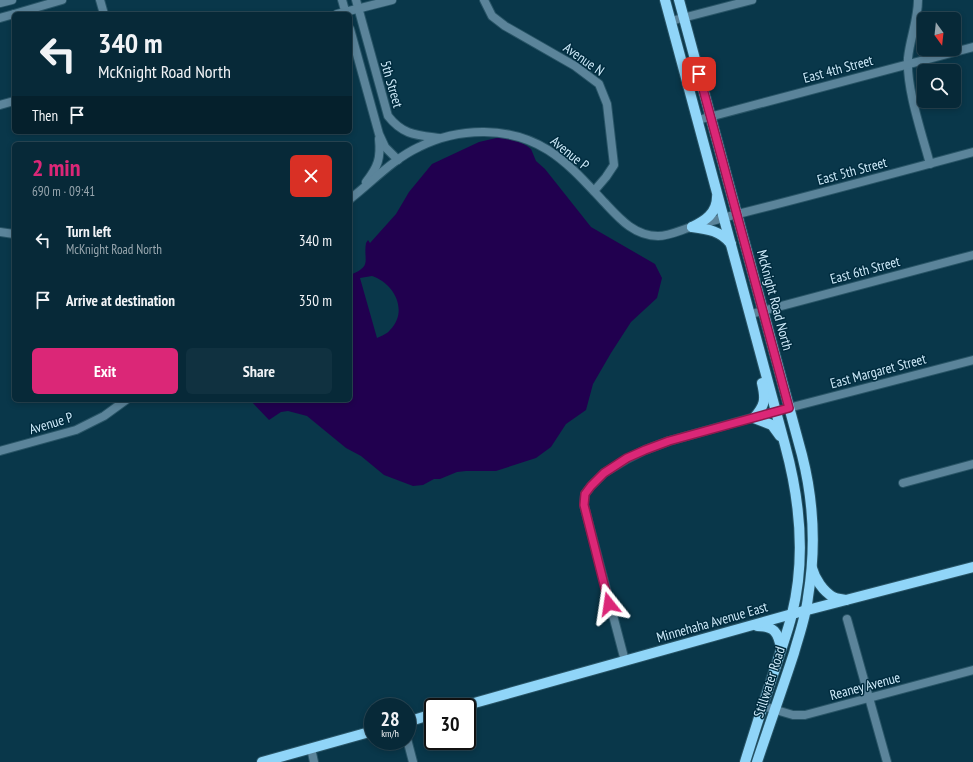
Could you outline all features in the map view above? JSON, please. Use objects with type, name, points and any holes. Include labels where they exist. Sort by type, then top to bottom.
[{"type":"main road","name":"McKnight Road North","points":[[665,0],[785,445],[796,493],[799,527],[799,565],[792,614]]},
{"type":"main road","name":"McKnight Road North","points":[[679,0],[809,485],[813,527],[812,567],[805,611]]},
{"type":"main road","points":[[692,227],[704,221],[712,212],[717,203],[716,188]]},
{"type":"main road","points":[[692,227],[717,232],[726,238],[731,244]]},
{"type":"main road","points":[[762,360],[760,375],[764,393],[764,402],[754,418],[772,425],[785,445]]},
{"type":"main road","points":[[812,567],[815,576],[826,591],[833,597],[846,600]]},
{"type":"main road","name":"Minnehaha Avenue East","points":[[476,703],[792,614],[973,567]]},
{"type":"main road","name":"Stillwater Road","points":[[757,762],[799,635],[805,611]]},
{"type":"main road","name":"Stillwater Road","points":[[745,762],[792,614]]},
{"type":"main road","points":[[749,626],[765,626],[774,630],[779,638],[782,649]]},
{"type":"main road","points":[[262,762],[364,733]]},
{"type":"street","points":[[0,3],[12,0]]},
{"type":"street","points":[[21,12],[62,0]]},
{"type":"street","points":[[100,0],[103,12]]},
{"type":"street","points":[[342,0],[346,12]]},
{"type":"street","points":[[347,12],[357,4],[392,0]]},
{"type":"street","name":"Avenue N","points":[[484,0],[492,16],[505,26],[574,66],[599,84],[607,104],[614,164],[606,178],[594,191]]},
{"type":"street","points":[[671,21],[752,0]]},
{"type":"street","points":[[918,0],[916,18],[911,37],[908,64],[913,97],[930,164]]},
{"type":"street","name":"5th Street","points":[[357,4],[388,116],[394,124],[405,132],[415,136],[441,139]]},
{"type":"street","points":[[0,18],[12,15]]},
{"type":"street","name":"5th Street","points":[[352,36],[379,134],[385,147],[398,160]]},
{"type":"street","name":"East 4th Street","points":[[698,120],[973,47]]},
{"type":"street","points":[[0,104],[12,101]]},
{"type":"street","name":"Avenue P","points":[[353,197],[398,160],[419,147],[441,139],[465,133],[489,132],[513,135],[548,150],[559,158],[594,191],[626,224],[645,234],[658,236],[669,234],[724,218]]},
{"type":"street","points":[[353,197],[378,165],[380,154],[379,134]]},
{"type":"street","name":"East 5th Street","points":[[724,218],[973,152]]},
{"type":"street","points":[[0,232],[12,234]]},
{"type":"street","name":"East 6th Street","points":[[750,314],[973,255]]},
{"type":"street","name":"East Margaret Street","points":[[624,661],[585,515],[585,494],[604,473],[627,458],[669,441],[973,360]]},
{"type":"street","name":"Avenue P","points":[[0,451],[76,430],[104,416],[123,402]]},
{"type":"street","points":[[903,483],[973,464]]},
{"type":"street","points":[[847,619],[887,762]]},
{"type":"street","points":[[612,665],[620,646]]},
{"type":"street","name":"Reaney Avenue","points":[[763,706],[799,716],[973,670]]},
{"type":"street","points":[[311,748],[314,762]]},
{"type":"street","points":[[410,750],[413,762]]},
{"type":"shaded area","points":[[505,136],[512,137],[531,149],[536,161],[545,169],[591,227],[655,264],[662,278],[657,298],[631,322],[593,384],[586,410],[566,424],[551,447],[536,458],[496,471],[457,472],[440,479],[434,479],[423,485],[413,486],[384,475],[361,456],[346,448],[307,416],[288,411],[281,412],[269,420],[252,402],[352,402],[352,274],[362,269],[366,262],[365,249],[368,240],[370,243],[396,214],[409,192],[432,164],[479,142]],"holes":[[[372,276],[387,285],[396,298],[398,315],[396,323],[389,331],[377,338],[360,278]]]},
{"type":"route","points":[[609,604],[585,515],[585,494],[591,486],[604,473],[627,458],[645,450],[669,441],[789,408],[699,74]]}]
